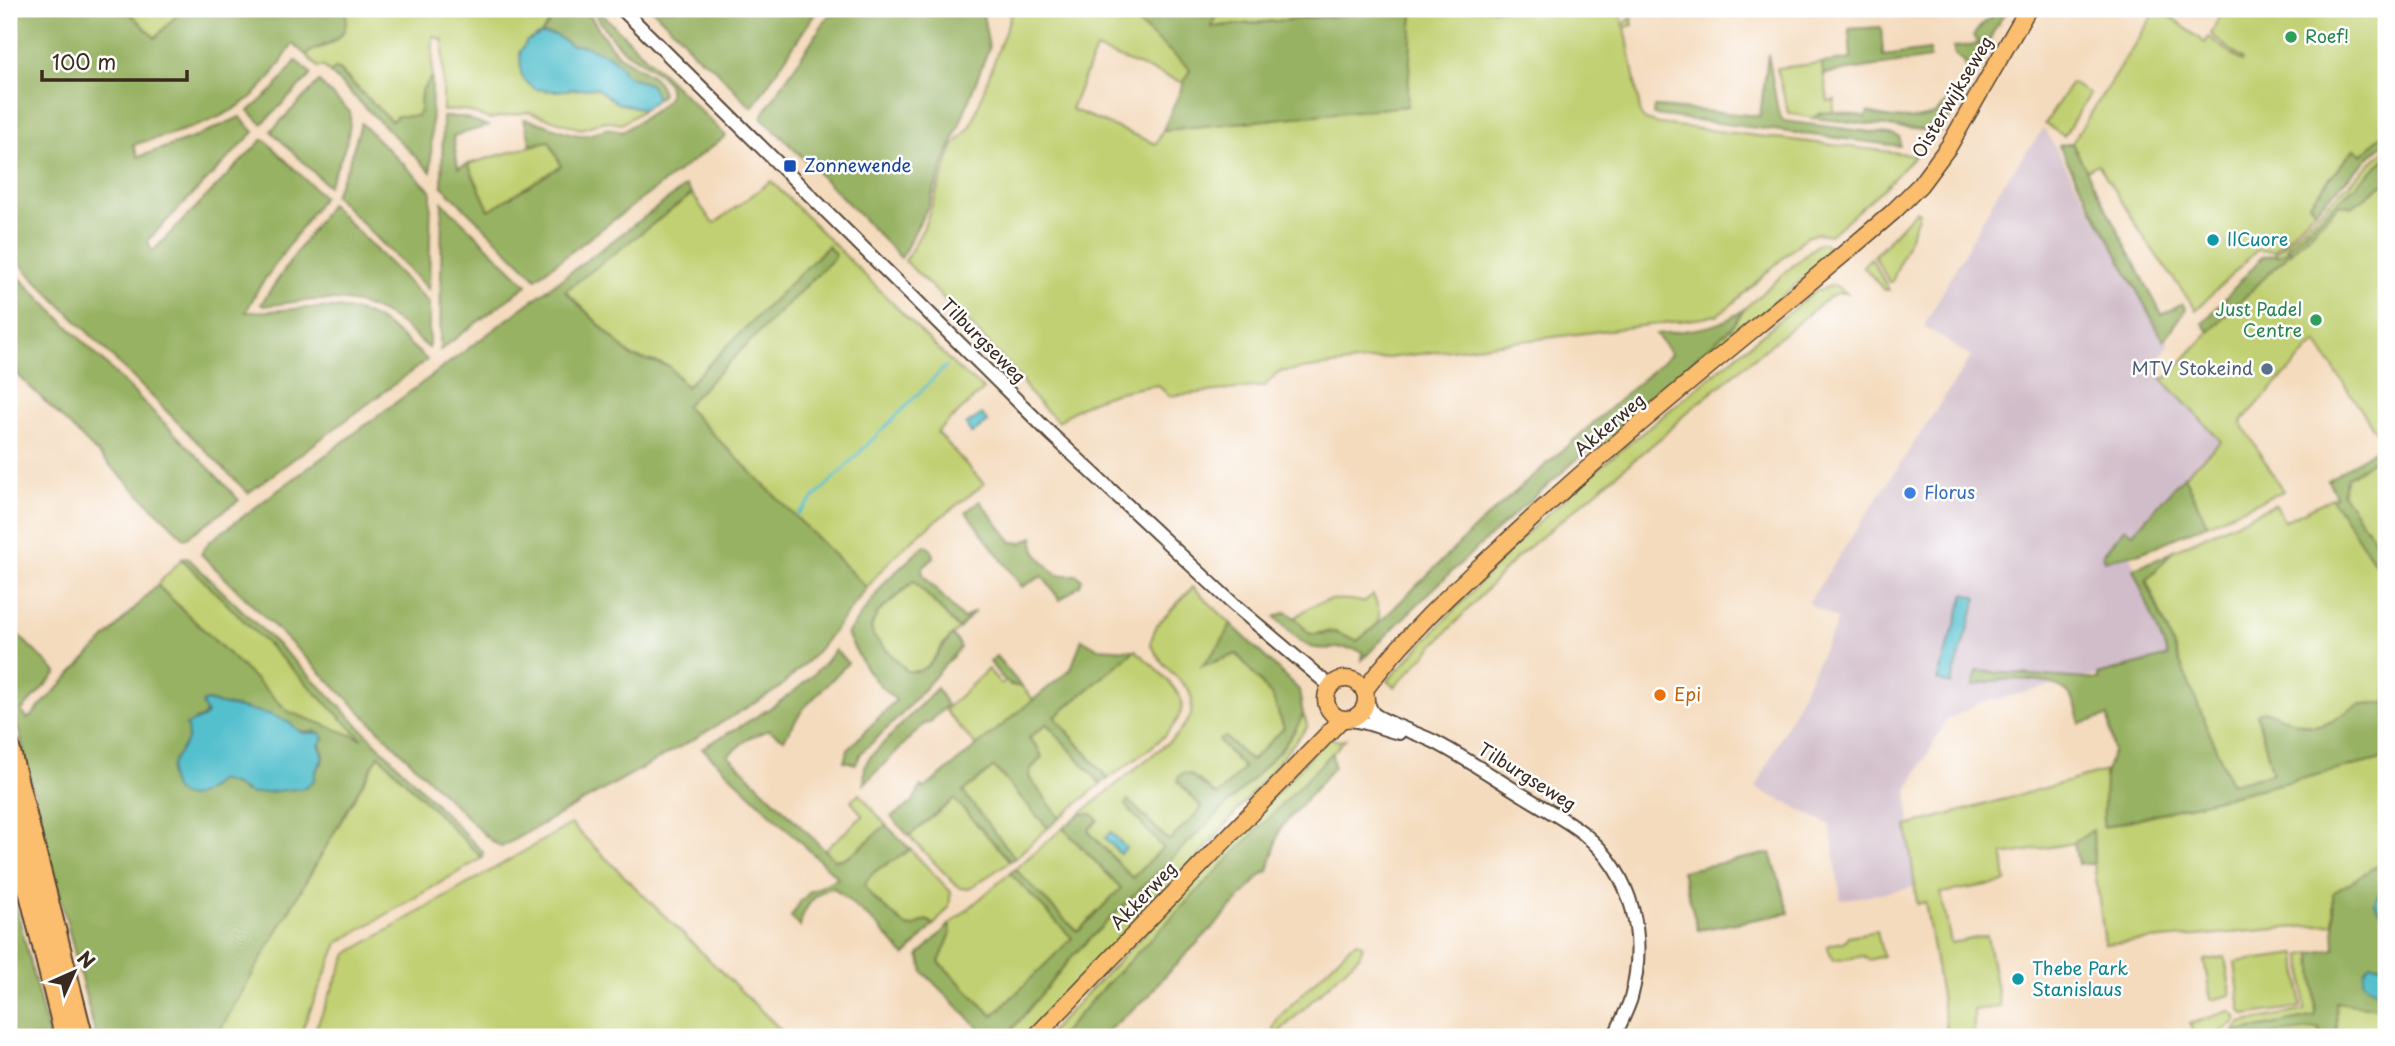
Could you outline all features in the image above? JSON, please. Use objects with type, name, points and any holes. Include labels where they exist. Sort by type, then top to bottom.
[{"type":"highway","points":[[9,746],[83,1037]]},
{"type":"highway","points":[[9,811],[65,1037]]},
{"type":"main road","name":"Oisterwijkseweg","points":[[1842,256],[1894,212],[1920,185],[1949,146],[2028,9]]},
{"type":"main road","name":"Akkerweg","points":[[1362,690],[1412,633],[1561,491],[1842,256]]},
{"type":"main road","points":[[1342,679],[1362,690],[1362,712],[1339,717],[1325,696],[1330,686],[1342,679]]},
{"type":"main road","name":"Akkerweg","points":[[1035,1037],[1281,781],[1314,738],[1339,717]]},
{"type":"street","name":"Tilburgseweg","points":[[622,9],[1096,477],[1233,603],[1330,686]]},
{"type":"street","name":"Tilburgseweg","points":[[1362,690],[1372,712],[1379,718],[1424,737],[1457,755],[1584,833],[1606,855],[1629,894],[1638,941],[1637,968],[1630,1000],[1614,1037]]},
{"type":"street","name":"Tilburgseweg","points":[[1339,717],[1363,720],[1379,728],[1424,737]]},
{"type":"shaded area","points":[[2044,128],[2169,344],[2154,370],[2222,442],[2129,553],[2171,657],[1977,704],[1947,720],[1907,790],[1915,887],[1841,900],[1830,825],[1756,788],[1838,620],[1808,603],[1971,357],[1924,326],[2000,188]]},
{"type":"green space","points":[[9,9],[126,9],[155,38],[183,9],[346,9],[346,22],[340,36],[306,55],[293,44],[266,83],[248,100],[218,118],[133,145],[138,157],[193,138],[240,117],[254,132],[148,240],[152,252],[262,140],[265,140],[323,197],[258,289],[246,312],[323,308],[353,310],[383,323],[427,360],[248,493],[9,253]]},
{"type":"green space","points":[[126,9],[183,9],[155,38]]},
{"type":"green space","points":[[346,9],[560,9],[541,34],[527,41],[551,91],[596,88],[617,103],[644,109],[622,124],[605,121],[581,129],[528,112],[489,119],[464,110],[443,111],[443,40],[433,36],[432,77],[421,92],[420,111],[417,116],[398,116],[391,121],[339,69],[336,68],[330,73],[324,67],[318,67],[306,55],[336,40],[344,25]]},
{"type":"green space","points":[[560,9],[586,9],[614,50],[652,76],[661,87],[662,94],[657,99],[651,85],[625,75],[610,56],[585,46],[571,45],[555,35],[541,34]]},
{"type":"green space","points":[[592,9],[597,9],[726,136],[536,278],[442,186],[443,117],[463,117],[488,126],[453,136],[458,168],[468,164],[489,210],[561,166],[549,141],[531,145],[524,119],[572,134],[585,135],[604,129],[622,132],[655,110],[669,95],[665,81],[617,44]]},
{"type":"green space","points":[[652,9],[818,9],[752,108],[712,66],[694,54],[682,38]]},
{"type":"green space","points":[[833,9],[982,9],[989,48],[928,206],[901,258],[761,117]]},
{"type":"green space","points":[[1013,9],[1122,9],[1191,69],[1184,83],[1096,49],[1071,109],[1156,144],[1163,130],[1407,106],[1413,9],[1619,9],[1623,25],[1631,17],[1633,25],[1625,27],[1641,115],[1645,120],[1659,124],[1916,155],[1885,187],[1830,235],[1818,233],[1806,237],[1730,306],[1716,315],[1278,372],[1265,386],[1169,396],[1158,385],[1144,387],[1093,401],[1058,422],[1031,395],[1020,378],[975,329],[905,261],[923,229],[954,145],[971,126]]},
{"type":"green space","points":[[1122,9],[1219,9],[1211,27],[1413,9],[1407,106],[1163,130],[1190,69]]},
{"type":"green space","points":[[1219,9],[1402,9],[1210,27]]},
{"type":"green space","points":[[1997,9],[2007,9],[1993,32],[1973,80],[1967,76],[1964,61],[1955,55],[1954,47],[1979,44],[1974,35]]},
{"type":"green space","points":[[2157,9],[2161,9],[2205,43],[2209,37],[2242,62],[2243,60],[2211,34],[2223,9],[2386,9],[2386,131],[2362,155],[2354,149],[2309,204],[2315,210],[2274,251],[2257,250],[2196,310],[2149,245],[2098,164],[2085,171],[2072,143]]},
{"type":"green space","points":[[1881,27],[1883,56],[1930,50],[1930,58],[1823,74],[1822,63],[1851,59],[1849,29]]},
{"type":"green space","points":[[1768,54],[1778,112],[1783,121],[1895,135],[1900,138],[1900,146],[1653,115],[1654,107],[1658,107],[1760,116]]},
{"type":"green space","points":[[296,61],[311,73],[310,76],[262,124],[249,111],[274,89]]},
{"type":"green space","points":[[1822,63],[1828,101],[1835,100],[1833,112],[1820,113],[1813,118],[1788,113],[1777,68]]},
{"type":"green space","points":[[336,68],[391,121],[398,116],[417,116],[420,111],[421,92],[432,77],[431,172],[330,73]]},
{"type":"green space","points":[[319,82],[350,112],[347,140],[328,186],[271,131]]},
{"type":"green space","points":[[2071,83],[2090,94],[2064,136],[2045,124]]},
{"type":"green space","points":[[1967,90],[1940,132],[1813,118],[1832,112],[1866,117],[1868,112],[1893,118],[1923,118],[1937,112],[1952,96]]},
{"type":"green space","points":[[361,123],[431,191],[429,290],[334,195],[348,166]]},
{"type":"green space","points":[[2386,131],[2386,141],[2315,210],[2309,204],[2354,149],[2362,155]]},
{"type":"green space","points":[[549,141],[561,166],[489,210],[468,164]]},
{"type":"green space","points":[[2072,143],[2162,315],[2182,303],[2186,309],[2164,341],[2059,146]]},
{"type":"green space","points":[[2386,149],[2386,158],[2287,248],[2291,249],[2340,204],[2352,207],[2386,182],[2386,430],[2378,435],[2316,342],[2241,422],[2283,491],[2207,524],[2184,476],[2221,441],[2161,378],[2167,378],[2289,251],[2278,256],[2274,254]]},
{"type":"green space","points":[[2386,158],[2386,182],[2352,207],[2340,204],[2209,332],[2203,323],[2262,257],[2276,254],[2278,256],[2290,250],[2286,248]]},
{"type":"green space","points":[[771,181],[958,369],[984,389],[937,432],[984,484],[907,545],[867,588],[684,406],[834,258],[828,247],[685,388],[678,376],[663,364],[631,356],[565,290],[692,194],[715,223]]},
{"type":"green space","points":[[686,186],[692,194],[565,291],[631,356],[669,366],[686,387],[828,246],[835,254],[834,258],[685,406],[867,588],[816,653],[778,689],[501,847],[488,838],[201,554],[209,542]]},
{"type":"green space","points":[[442,202],[527,285],[440,350]]},
{"type":"green space","points":[[330,204],[429,303],[429,348],[395,320],[363,305],[331,300],[263,306],[261,304]]},
{"type":"green space","points":[[1916,210],[1919,212],[1917,219],[1892,282],[1889,282],[1874,256]]},
{"type":"green space","points":[[1819,243],[1824,243],[1834,253],[1607,443],[1595,445],[1732,327],[1745,308]]},
{"type":"green space","points":[[1871,258],[1889,290],[1884,290],[1863,266]]},
{"type":"green space","points":[[9,267],[239,500],[185,539],[9,366]]},
{"type":"green space","points":[[1834,285],[1847,293],[1837,293],[1828,298],[1685,414],[1664,435],[1515,559],[1395,687],[1387,681],[1529,531],[1592,474],[1815,291]]},
{"type":"green space","points":[[1745,308],[1732,327],[1496,530],[1362,660],[1363,652],[1355,649],[1306,645],[1275,617],[1286,612],[1312,635],[1334,632],[1357,641],[1378,624],[1477,526],[1671,354],[1656,334],[1714,325]]},
{"type":"green space","points":[[2386,442],[2386,451],[2347,478],[2342,493],[2386,556],[2386,579],[2334,502],[2332,498],[2336,496],[2328,480]]},
{"type":"green space","points":[[2386,451],[2386,556],[2342,493],[2347,478]]},
{"type":"green space","points":[[2184,476],[2207,524],[2140,553],[2105,560],[2103,554],[2125,528],[2133,533]]},
{"type":"green space","points":[[2332,498],[2386,579],[2386,703],[2358,705],[2337,720],[2314,726],[2288,721],[2269,712],[2257,714],[2273,773],[2232,785],[2197,706],[2147,579],[2174,550],[2276,504],[2284,521]]},
{"type":"green space","points":[[980,501],[1012,542],[1021,543],[1033,537],[1036,553],[1053,572],[1058,575],[1077,575],[1082,579],[1080,585],[1060,600],[1042,576],[1022,587],[966,512]]},
{"type":"green space","points":[[925,545],[932,550],[933,558],[922,569],[923,575],[963,619],[975,611],[959,629],[914,581],[877,613],[871,628],[874,637],[907,671],[922,669],[928,665],[952,635],[960,648],[899,717],[861,753],[856,764],[844,761],[848,749],[896,700],[867,670],[847,634],[886,581]]},
{"type":"green space","points":[[2174,550],[2146,581],[2231,784],[2273,773],[2257,714],[2262,711],[2314,726],[2333,721],[2359,705],[2386,703],[2386,758],[2103,827],[2105,775],[2113,751],[2108,716],[2080,724],[2076,705],[2068,693],[2045,682],[2019,679],[1973,686],[1977,671],[2099,680],[2098,675],[2168,656],[2133,568]]},
{"type":"green space","points":[[187,557],[315,681],[483,852],[482,858],[379,755],[216,1037],[96,1037],[9,694],[9,626],[57,673],[21,711],[28,719],[157,585],[289,712],[362,739],[182,559]],"holes":[[[209,701],[267,714],[305,732],[316,731],[323,753],[322,763],[309,785],[305,788],[244,792],[235,785],[219,780],[208,790],[175,759],[184,748],[195,720],[205,713]]]},
{"type":"green space","points":[[182,559],[364,740],[289,712],[157,585]]},
{"type":"green space","points":[[914,581],[959,629],[924,669],[914,672],[907,671],[874,637],[871,628],[877,614]]},
{"type":"green space","points":[[1193,587],[1231,624],[1204,665],[1237,654],[1272,696],[1284,728],[1251,761],[1227,750],[1244,768],[1217,796],[1199,780],[1178,781],[1202,808],[1169,842],[1128,800],[1163,848],[1132,878],[1089,832],[1097,822],[1092,814],[1080,814],[1177,735],[1191,716],[1192,700],[1189,690],[1163,663],[1150,644],[1156,626]]},
{"type":"green space","points":[[1373,595],[1379,617],[1374,627],[1357,641],[1335,632],[1310,634],[1295,618],[1319,603],[1335,600],[1363,602]]},
{"type":"green space","points":[[1231,624],[1299,690],[1303,714],[1298,725],[1283,747],[1248,784],[1074,954],[1006,1037],[973,1037],[980,1029],[923,972],[919,955],[949,925],[951,933],[939,962],[993,1016],[1072,938],[1010,873],[1015,869],[1072,927],[1077,931],[1081,929],[1121,888],[1063,828],[1080,814],[1092,814],[1098,820],[1089,832],[1132,878],[1163,848],[1125,805],[1128,800],[1169,841],[1202,808],[1178,781],[1178,777],[1183,773],[1190,774],[1217,796],[1244,768],[1219,741],[1220,738],[1225,737],[1251,761],[1284,728],[1272,696],[1237,654],[1202,666],[1220,644]]},
{"type":"green space","points":[[1082,639],[1097,648],[1135,650],[1055,717],[1108,779],[1101,784],[1047,724],[1029,738],[1042,757],[1030,770],[1029,777],[1060,818],[1048,828],[994,767],[963,792],[1015,858],[1010,861],[954,799],[909,836],[891,817],[912,803],[921,786],[924,789],[1071,669]]},
{"type":"green space","points":[[835,650],[848,663],[803,709],[784,739],[768,730],[749,738],[728,755],[835,860],[849,856],[886,825],[910,849],[879,868],[865,885],[872,897],[906,926],[913,927],[926,920],[934,925],[905,956],[879,927],[834,888],[816,896],[804,914],[800,927],[791,917],[800,902],[810,892],[838,878],[702,748],[791,694],[807,681]]},
{"type":"green space","points":[[1135,650],[1172,686],[1180,698],[1181,709],[1168,732],[1108,779],[1055,717]]},
{"type":"green space","points":[[996,656],[1022,687],[1011,684],[1000,675],[990,662]]},
{"type":"green space","points":[[988,669],[1001,684],[1006,681],[1010,685],[1022,687],[1034,700],[977,747],[945,710]]},
{"type":"green space","points":[[937,688],[947,705],[864,784],[865,766],[869,758]]},
{"type":"green space","points":[[1303,714],[1308,726],[1186,872],[1029,1037],[1006,1037],[1074,954],[1283,747]]},
{"type":"green space","points":[[1047,723],[1101,784],[1060,818],[1029,777],[1030,770],[1042,757],[1029,738]]},
{"type":"green space","points":[[1329,736],[1337,741],[1345,739],[1318,770],[1102,989],[1059,1037],[1045,1037],[1229,846]]},
{"type":"green space","points":[[1332,753],[1334,767],[1280,829],[1268,871],[1262,874],[1159,982],[1149,996],[1100,1037],[1059,1037],[1102,989]]},
{"type":"green space","points":[[379,755],[482,858],[338,943],[299,1037],[216,1037]]},
{"type":"green space","points":[[2386,758],[2386,860],[2333,893],[2333,924],[2105,944],[2094,864],[2093,830],[2074,843],[2003,855],[2006,882],[1941,893],[1951,943],[1987,936],[2000,1007],[1974,1010],[1974,1037],[1948,1037],[1925,902],[1917,904],[1907,826],[2106,771],[2104,827]]},
{"type":"green space","points":[[994,767],[1048,828],[1015,858],[963,794],[966,788]]},
{"type":"green space","points":[[859,793],[886,825],[850,855],[837,860],[825,850],[863,816],[851,801]]},
{"type":"green space","points":[[955,799],[1010,861],[969,889],[960,888],[954,883],[909,836]]},
{"type":"green space","points":[[571,824],[788,1037],[312,1037],[347,954]]},
{"type":"green space","points":[[1063,828],[1121,888],[1078,931],[1053,910],[1015,869]]},
{"type":"green space","points":[[2093,830],[2094,864],[2078,864],[2074,843]]},
{"type":"green space","points":[[910,849],[951,892],[949,907],[934,925],[930,921],[913,927],[906,926],[872,897],[865,885],[879,868]]},
{"type":"green space","points":[[1771,853],[1789,913],[1698,930],[1682,871]]},
{"type":"green space","points":[[2386,860],[2386,884],[2375,903],[2386,919],[2386,966],[2379,964],[2375,991],[2386,989],[2386,1009],[2336,1002],[2337,1037],[2321,1037],[2319,1028],[2249,1037],[2227,1037],[2233,1033],[2316,1016],[2312,953],[2335,949],[2333,893]]},
{"type":"green space","points":[[1010,873],[1073,938],[993,1016],[939,962],[951,933],[949,925]]},
{"type":"green space","points":[[9,879],[49,1037],[9,1037]]},
{"type":"green space","points":[[1877,931],[1883,956],[1869,960],[1864,956],[1833,961],[1827,946],[1845,941],[1848,936]]},
{"type":"green space","points":[[1357,942],[1363,946],[1359,956],[1276,1035],[1273,1029],[1277,1019]]},
{"type":"green space","points":[[2312,953],[2316,1016],[2233,1033],[2241,1023],[2305,1010],[2302,955]]},
{"type":"green space","points":[[2297,954],[2301,1007],[2245,1015],[2241,1011],[2235,962]]},
{"type":"green space","points":[[2225,957],[2231,995],[2211,1000],[2204,960]]},
{"type":"green space","points":[[2336,1002],[2386,1009],[2386,1037],[2337,1037]]},
{"type":"green space","points":[[2229,1011],[2236,1016],[2236,1021],[2226,1029],[2210,1036],[2190,1037],[2193,1036],[2190,1024]]},
{"type":"green space","points":[[2319,1028],[2321,1037],[2249,1037]]},
{"type":"water","points":[[541,34],[555,35],[571,45],[585,46],[610,56],[620,65],[625,75],[651,85],[657,99],[644,109],[617,103],[596,88],[551,91],[535,89],[525,81],[521,73],[520,52],[527,41]]},
{"type":"water","points":[[982,414],[988,422],[972,434],[966,425]]},
{"type":"water","points":[[1965,594],[1977,598],[1951,684],[1937,680]]},
{"type":"water","points":[[205,701],[269,714],[288,722],[302,733],[320,733],[324,738],[319,745],[323,758],[314,780],[305,788],[251,794],[219,780],[196,796],[177,792],[170,777],[171,768],[188,737],[186,725],[207,714],[202,704]]},
{"type":"water","points":[[1111,832],[1126,848],[1120,854],[1105,838]]},
{"type":"water","points":[[2386,884],[2386,919],[2375,903]]},
{"type":"water","points":[[2371,964],[2386,966],[2386,989],[2375,991],[2363,981],[2364,971]]},
{"type":"waterway","points":[[798,514],[947,365]]},
{"type":"place","name":"Roef!","points":[[2291,37]]},
{"type":"place","name":"Zonnewende","points":[[790,166]]},
{"type":"place","name":"IlCuore","points":[[2213,240]]},
{"type":"place","name":"Just Padel Centre","points":[[2316,320]]},
{"type":"place","name":"MTV Stokeind","points":[[2267,369]]},
{"type":"place","name":"Florus","points":[[1910,493]]},
{"type":"place","name":"Epi","points":[[1660,695]]},
{"type":"place","name":"Thebe Park Stanislaus","points":[[2018,979]]}]
